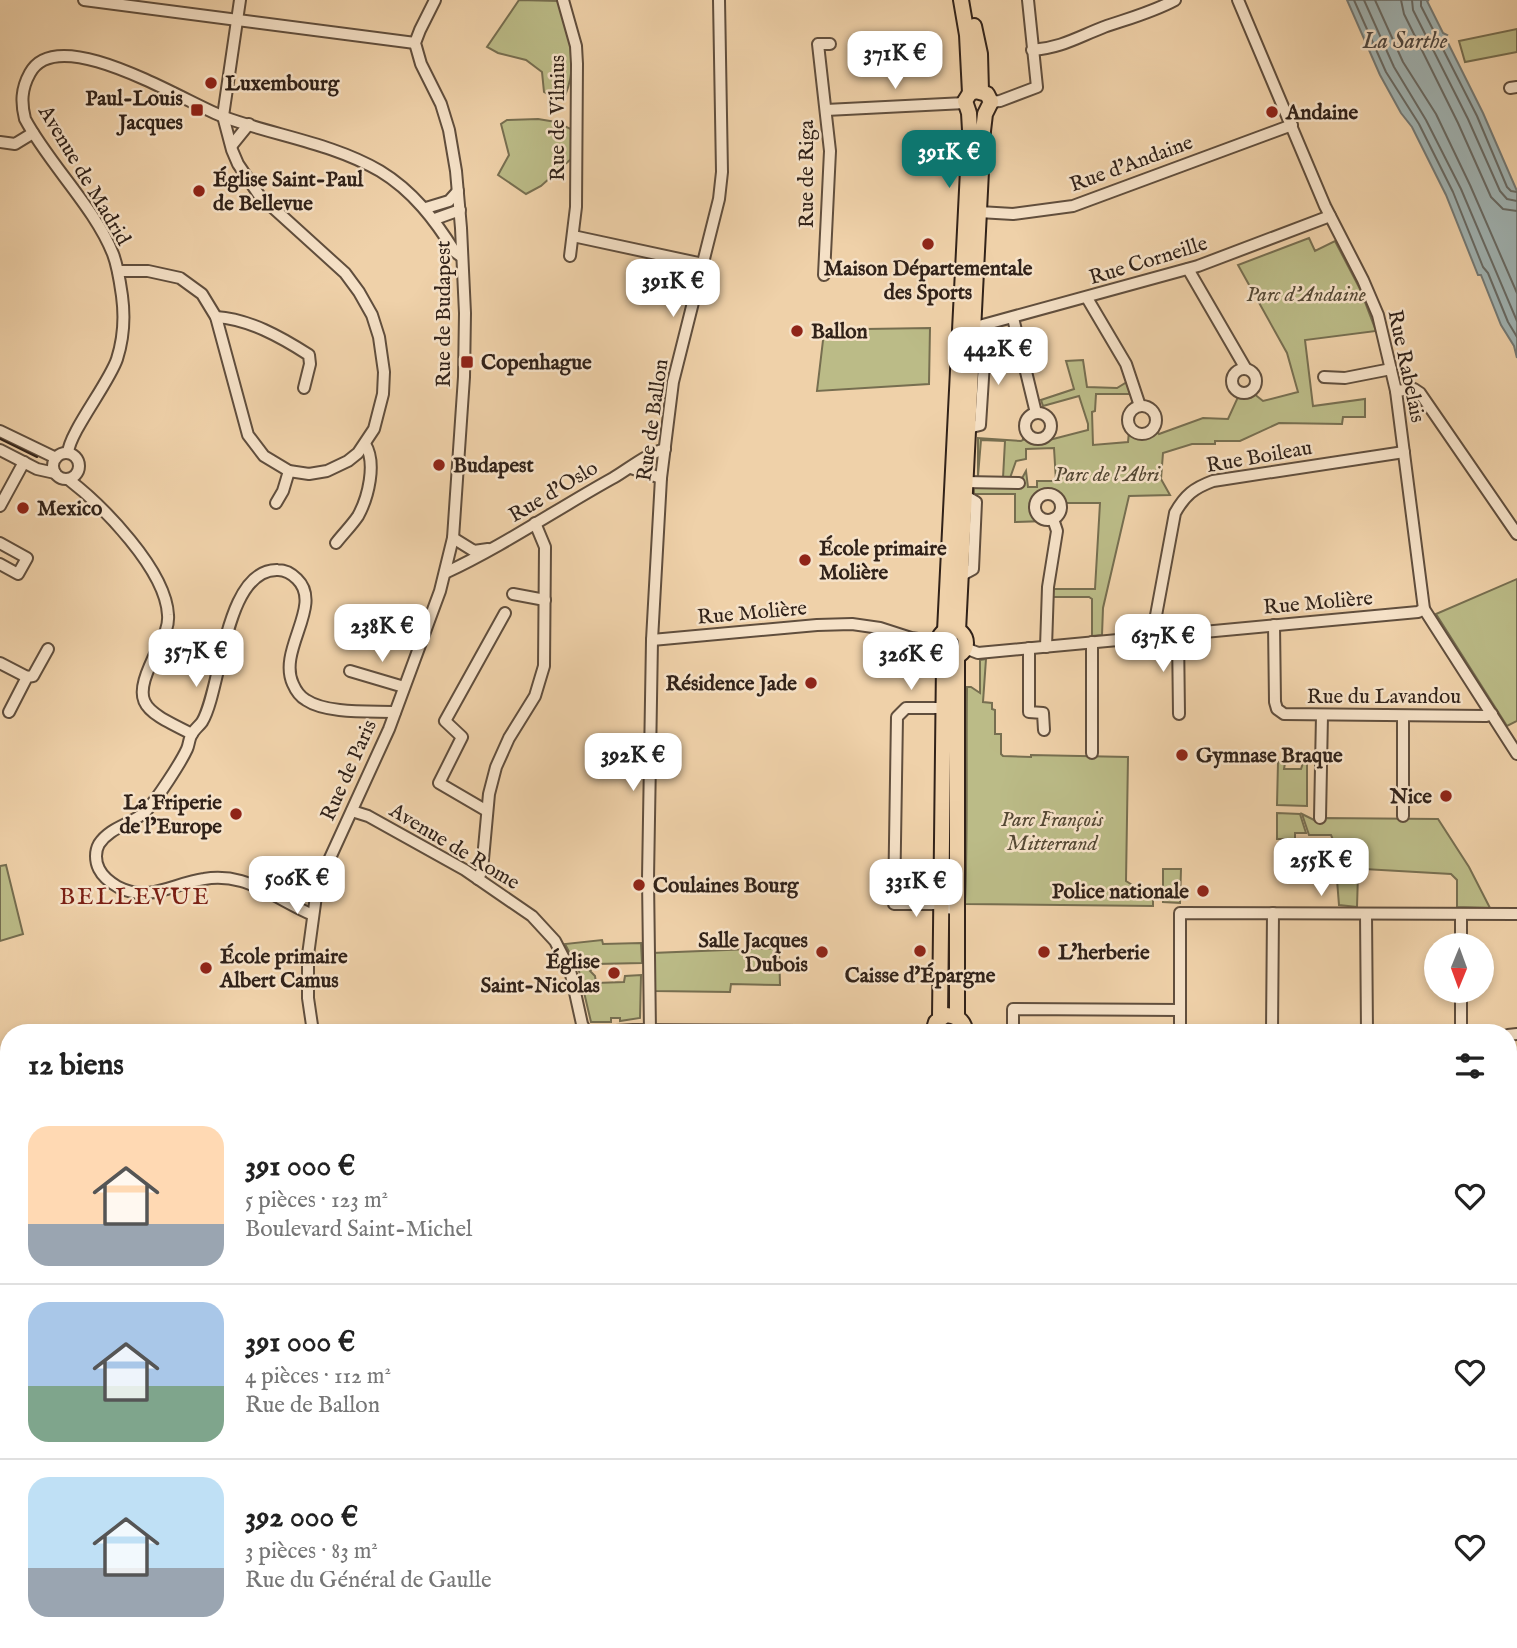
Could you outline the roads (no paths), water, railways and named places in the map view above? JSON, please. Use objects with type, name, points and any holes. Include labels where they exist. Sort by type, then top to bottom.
[{"type":"main road","points":[[956,653],[940,649],[947,635],[960,576],[979,212],[977,103],[961,0]]},
{"type":"main road","points":[[947,635],[980,54],[969,0]]},
{"type":"main road","points":[[947,635],[964,637],[956,653],[944,663],[957,1017]]},
{"type":"main road","points":[[936,1024],[940,1018],[952,904],[956,653]]},
{"type":"main road","points":[[940,1018],[946,1015],[957,1017],[963,1024]]},
{"type":"street","points":[[84,0],[415,43],[435,0]]},
{"type":"street","points":[[118,271],[148,271],[180,278],[202,294],[216,317],[248,435],[264,456],[289,471],[309,474],[327,471],[348,461],[365,444],[378,415],[383,383],[379,337],[372,315],[345,273],[259,195],[238,164],[223,116],[240,0]]},
{"type":"street","name":"Rue de Vilnius","points":[[563,0],[576,46],[577,64],[578,116],[570,256]]},
{"type":"street","name":"Rue de Ballon","points":[[650,1024],[648,879],[652,640],[662,478],[673,382],[719,199],[722,172],[719,0]]},
{"type":"street","points":[[826,110],[1000,101],[1037,87],[1028,0]]},
{"type":"street","points":[[1032,50],[1060,46],[1175,0]]},
{"type":"street","name":"Rue Rabelais","points":[[1238,0],[1330,216],[1378,315],[1396,391],[1424,609]]},
{"type":"street","name":"Rue de Budapest","points":[[415,43],[449,130],[460,211],[465,313],[464,377],[453,538],[440,591]]},
{"type":"street","name":"Rue de Riga","points":[[824,275],[830,151],[818,44],[830,44]]},
{"type":"street","name":"Avenue de Madrid","points":[[68,453],[68,448],[117,360],[125,314],[118,271],[104,235],[33,133],[22,108],[24,87],[36,65],[55,56],[65,55],[106,64],[223,116],[340,151],[382,172],[426,208],[455,252],[462,257]]},
{"type":"street","points":[[232,145],[249,124]]},
{"type":"street","name":"Rue d'Andaine","points":[[979,212],[1013,214],[1073,206],[1292,125]]},
{"type":"street","points":[[0,142],[15,144],[33,133]]},
{"type":"street","points":[[426,208],[449,201],[458,191]]},
{"type":"street","points":[[435,219],[460,211]]},
{"type":"street","name":"Rue Corneille","points":[[972,335],[1013,318],[1188,269],[1330,216]]},
{"type":"street","points":[[573,236],[703,264]]},
{"type":"street","points":[[1188,269],[1246,369]]},
{"type":"street","points":[[1087,298],[1126,364],[1140,407]]},
{"type":"street","points":[[216,317],[233,318],[271,333],[309,355],[310,364],[304,388]]},
{"type":"street","points":[[1013,318],[1036,413]]},
{"type":"street","points":[[1324,376],[1345,378],[1391,369]]},
{"type":"street","points":[[1396,391],[1414,389],[1420,393],[1517,534]]},
{"type":"street","points":[[0,431],[56,458],[68,453],[74,455],[79,464],[77,474],[68,479]]},
{"type":"street","points":[[336,542],[358,516],[367,493],[370,461],[365,444]]},
{"type":"street","name":"Rue d'Oslo","points":[[445,573],[631,468],[653,452],[665,449]]},
{"type":"street","points":[[0,450],[46,473],[55,473]]},
{"type":"street","name":"Rue Boileau","points":[[1152,637],[1175,513],[1183,499],[1195,487],[1213,481],[1404,452]]},
{"type":"street","points":[[56,458],[53,467],[55,473],[68,479],[105,510],[161,586],[168,624],[144,678],[142,698],[154,714],[192,734]]},
{"type":"street","points":[[0,506],[24,462]]},
{"type":"street","name":"Rue d'Oslo","points":[[631,468],[662,478]]},
{"type":"street","points":[[276,503],[289,471]]},
{"type":"street","points":[[965,488],[1019,483]]},
{"type":"street","points":[[1046,647],[1048,587],[1057,531],[1053,519]]},
{"type":"street","points":[[478,879],[482,870],[489,794],[500,755],[542,679],[545,547],[535,523]]},
{"type":"street","name":"Rue d'Oslo","points":[[453,538],[474,551],[493,548]]},
{"type":"street","points":[[0,543],[27,558],[18,574],[0,564]]},
{"type":"street","points":[[313,915],[243,881],[203,879],[142,895],[127,891],[115,885],[99,870],[97,848],[106,835],[137,818],[148,808],[187,749],[192,734],[208,710],[228,630],[247,589],[254,578],[263,573],[278,570],[293,575],[305,592],[306,605],[289,656],[291,679],[299,695],[308,702],[329,707],[394,712]]},
{"type":"street","name":"Rue de Paris","points":[[312,1024],[308,998],[308,955],[313,915],[325,869],[384,741],[440,591]]},
{"type":"street","points":[[513,594],[545,605]]},
{"type":"street","points":[[1424,609],[1517,754]]},
{"type":"street","name":"Rue Molière","points":[[956,653],[1046,647],[1418,612],[1424,609]]},
{"type":"street","points":[[487,811],[439,783],[463,737],[445,721],[505,613]]},
{"type":"street","points":[[369,614],[424,633]]},
{"type":"street","name":"Rue Molière","points":[[652,640],[852,624],[880,628],[911,638],[947,635]]},
{"type":"street","name":"Rue du Lavandou","points":[[1275,625],[1275,702],[1277,709],[1284,714],[1492,714]]},
{"type":"street","points":[[1178,634],[1180,714]]},
{"type":"street","points":[[1092,642],[1092,753]]},
{"type":"street","points":[[1029,648],[1029,712],[1043,713],[1044,730]]},
{"type":"street","points":[[0,663],[27,677],[33,676],[48,649]]},
{"type":"street","points":[[351,671],[404,688]]},
{"type":"street","points":[[9,712],[27,677]]},
{"type":"street","points":[[944,708],[906,708],[897,716],[894,904],[952,904]]},
{"type":"street","points":[[1320,818],[1322,715]]},
{"type":"street","points":[[1403,716],[1403,816]]},
{"type":"street","name":"Avenue de Rome","points":[[352,811],[368,816],[478,879],[532,916],[555,940],[570,970],[582,1024]]},
{"type":"street","points":[[1180,1024],[1180,913],[1517,914]]},
{"type":"street","points":[[1272,1024],[1273,914]]},
{"type":"street","points":[[1366,914],[1367,1024]]},
{"type":"street","points":[[1461,915],[1461,933]]},
{"type":"street","points":[[1461,1003],[1461,1024]]},
{"type":"street","points":[[1013,1024],[1013,1009],[1180,1010]]},
{"type":"water","name":"La Sarthe","points":[[1347,0],[1429,0],[1427,1],[1443,33],[1447,35],[1445,37],[1483,113],[1517,191],[1517,358],[1481,275],[1478,275],[1446,195],[1412,127],[1380,75]]},
{"type":"tram line","points":[[0,439],[37,457]]},
{"type":"place","name":"Luxembourg","points":[[211,83]]},
{"type":"place","name":"Paul-Louis Jacques","points":[[197,110]]},
{"type":"place","name":"Andaine","points":[[1272,112]]},
{"type":"place","name":"Église Saint-Paul de Bellevue","points":[[199,191]]},
{"type":"place","name":"Maison Départementale des Sports","points":[[928,244]]},
{"type":"place","name":"Ballon","points":[[797,331]]},
{"type":"place","name":"Copenhague","points":[[467,362]]},
{"type":"place","name":"Budapest","points":[[439,465]]},
{"type":"place","name":"Mexico","points":[[23,508]]},
{"type":"place","name":"École primaire Molière","points":[[805,560]]},
{"type":"place","name":"Résidence Jade","points":[[811,683]]},
{"type":"place","name":"Gymnase Braque","points":[[1182,755]]},
{"type":"place","name":"Nice","points":[[1446,796]]},
{"type":"place","name":"La Friperie de l’Europe","points":[[236,814]]},
{"type":"place","name":"Coulaines Bourg","points":[[639,885]]},
{"type":"place","name":"Police nationale","points":[[1203,891]]},
{"type":"place","name":"Caisse d'Épargne","points":[[920,951]]},
{"type":"place","name":"Salle Jacques Dubois","points":[[822,952]]},
{"type":"place","name":"L'herberie","points":[[1044,952]]},
{"type":"place","name":"École primaire Albert Camus","points":[[206,968]]},
{"type":"place","name":"Église Saint-Nicolas","points":[[614,973]]},
{"type":"district","name":"BELLEVUE","points":[[135,896]]},
{"type":"park label","name":"Parc d'Andaine","points":[[1306,294]]},
{"type":"park label","name":"Parc de l'Abri","points":[[1107,474]]},
{"type":"park label","name":"Parc François Mitterrand","points":[[1052,831]]}]
